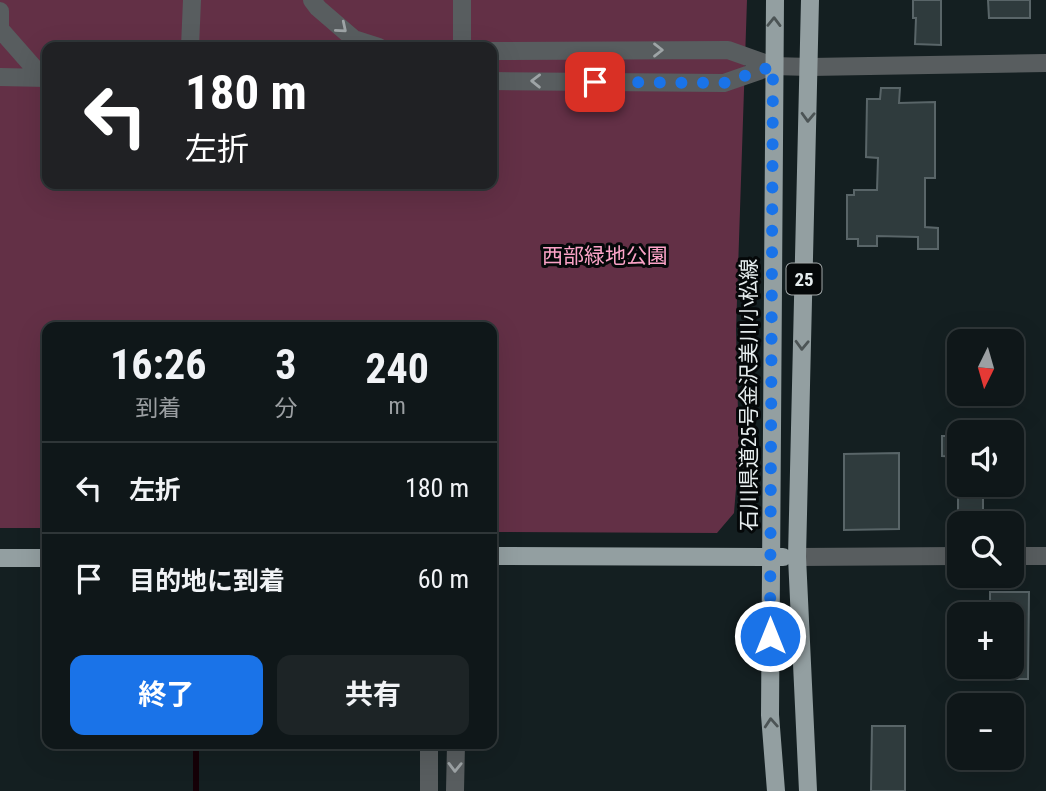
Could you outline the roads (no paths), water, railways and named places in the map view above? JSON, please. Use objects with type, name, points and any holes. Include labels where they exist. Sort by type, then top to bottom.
[{"type":"main road","name":"石川県道25号金沢美川小松線","points":[[775,0],[770,715],[776,791]]},
{"type":"main road","name":"25","points":[[808,791],[797,557],[810,0]]},
{"type":"main road","points":[[497,556],[797,557]]},
{"type":"main road","points":[[0,558],[42,558]]},
{"type":"street","points":[[190,42],[192,0]]},
{"type":"street","points":[[312,0],[354,39],[363,42]]},
{"type":"street","points":[[462,0],[462,42]]},
{"type":"street","points":[[0,11],[0,29],[42,75]]},
{"type":"street","points":[[497,51],[728,50],[773,66],[810,67],[1046,63]]},
{"type":"street","points":[[497,81],[724,83],[773,66]]},
{"type":"street","points":[[0,77],[42,78]]},
{"type":"street","points":[[797,557],[947,556]]},
{"type":"street","points":[[1024,556],[1046,556]]},
{"type":"street","points":[[429,749],[429,791]]},
{"type":"street","points":[[455,791],[456,749]]},
{"type":"waterway","points":[[196,749],[196,791]]},
{"type":"park label","name":"西部緑地公園","points":[[605,256]]}]
